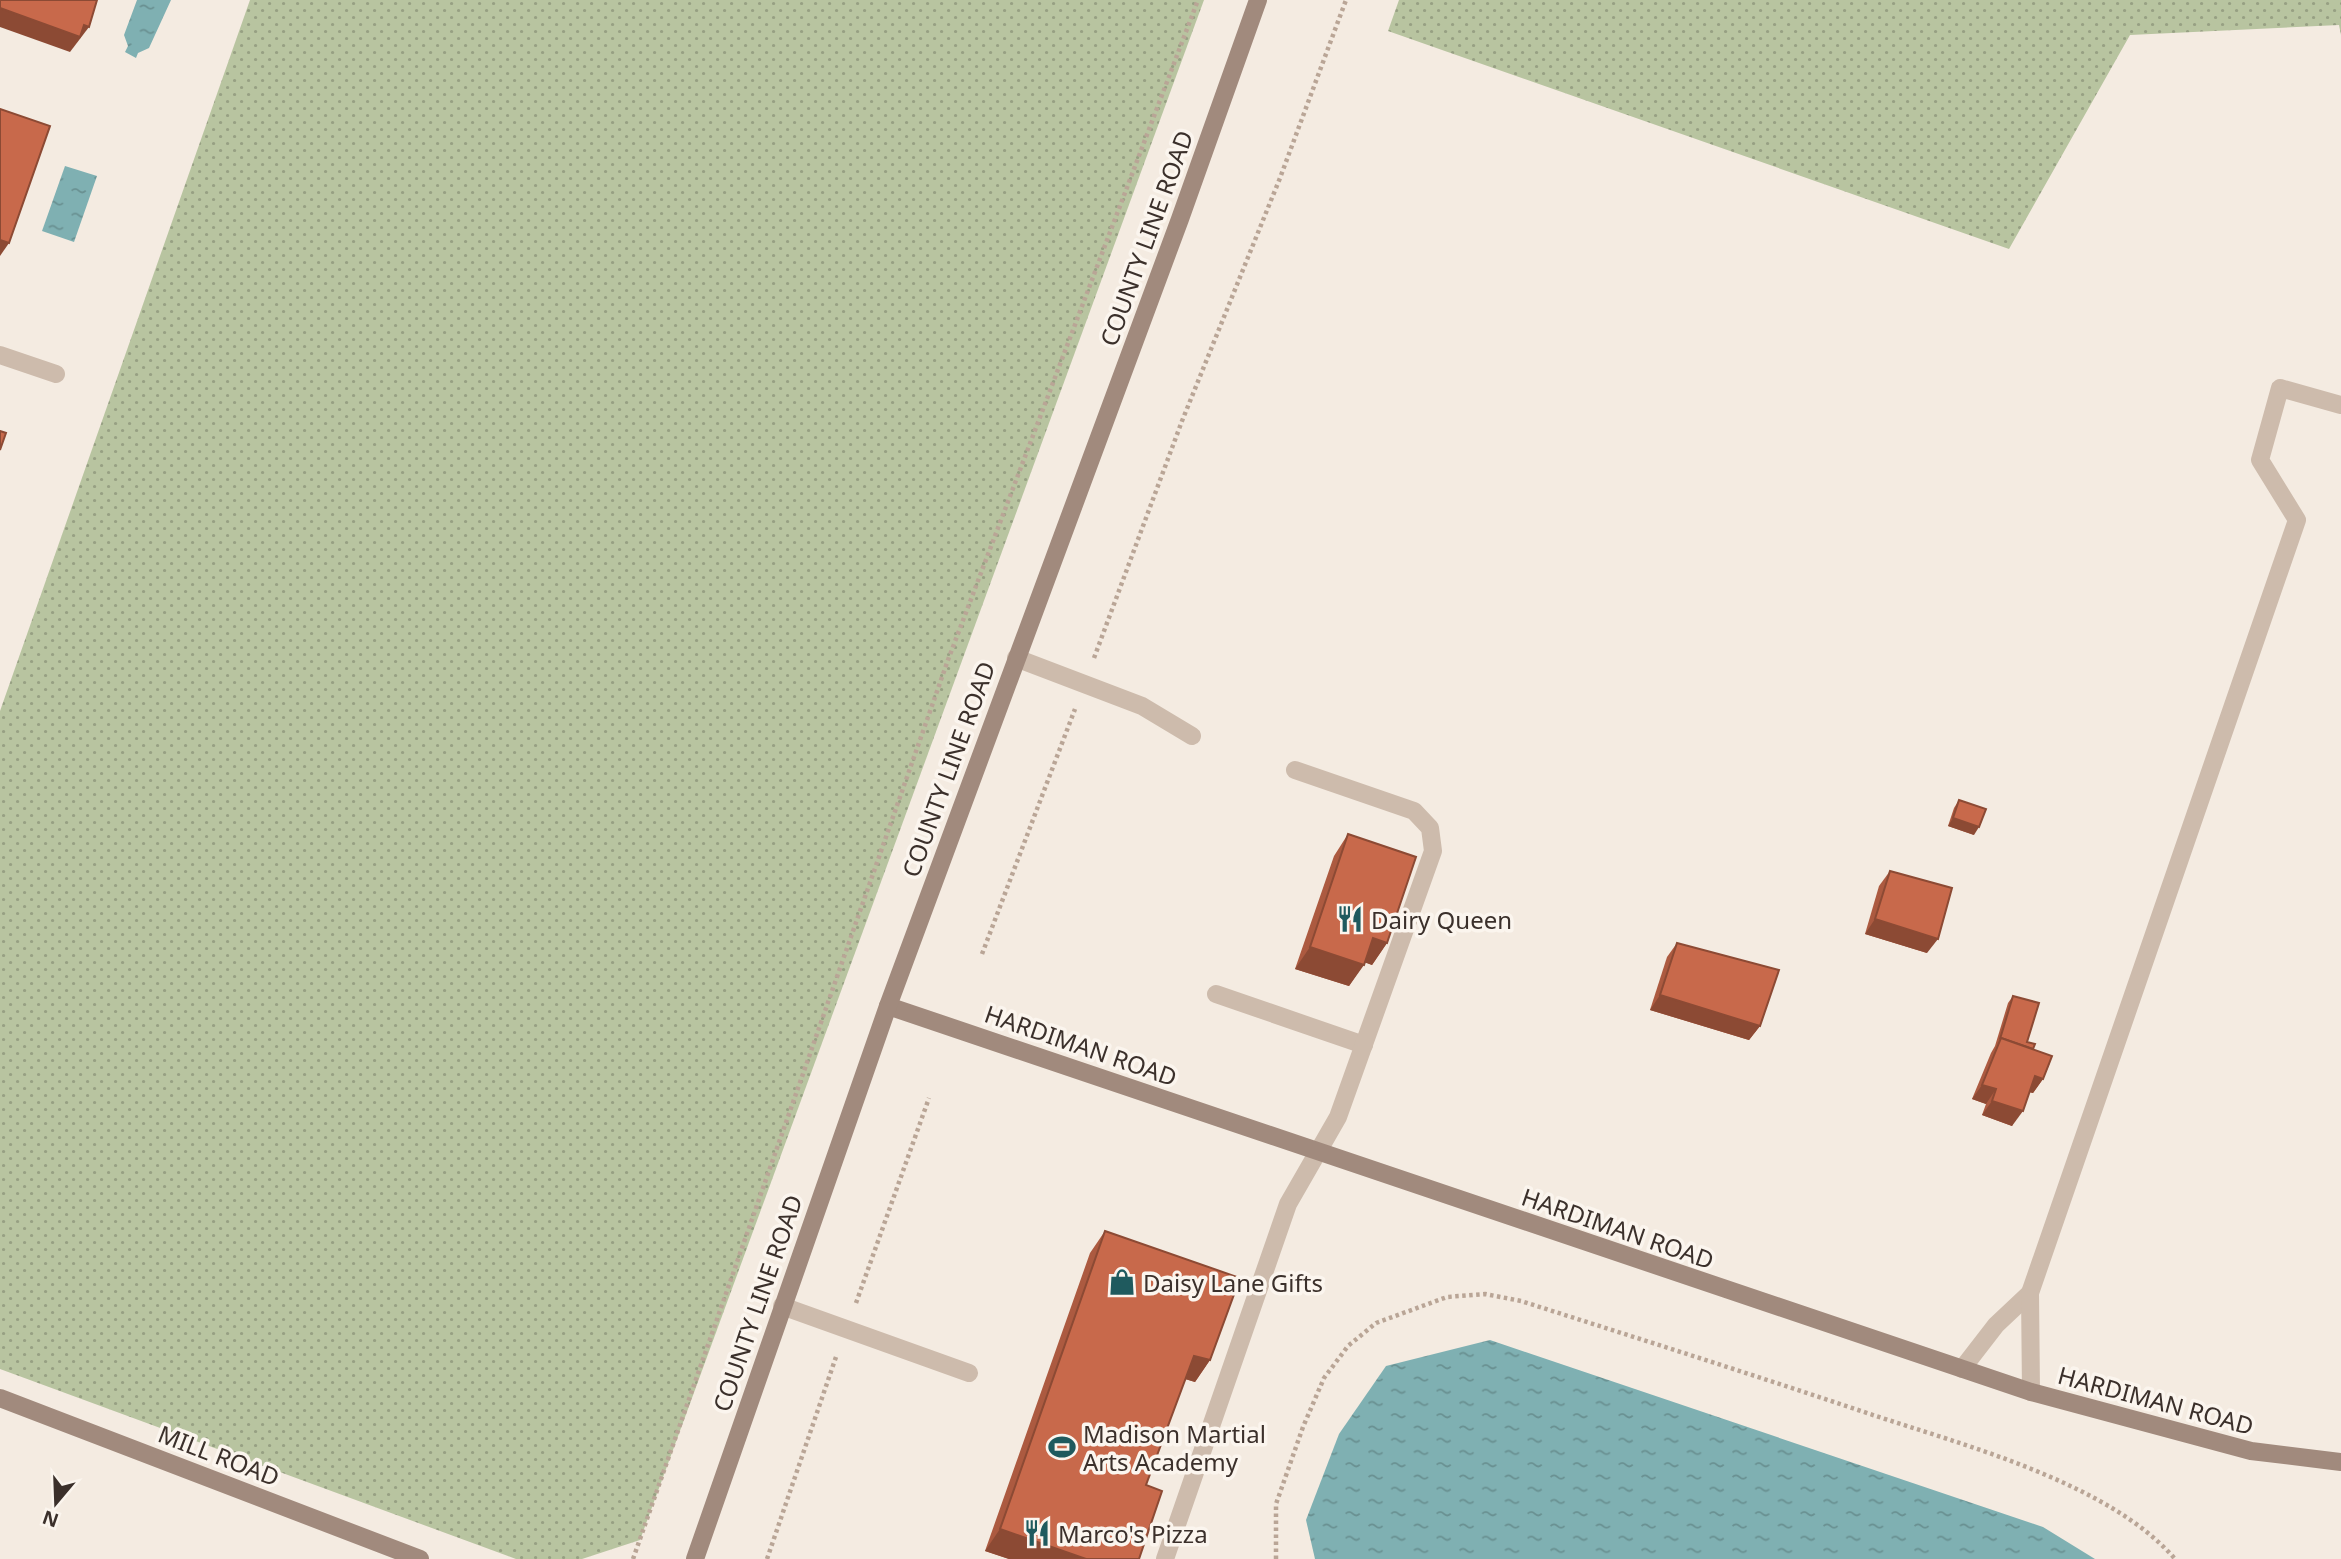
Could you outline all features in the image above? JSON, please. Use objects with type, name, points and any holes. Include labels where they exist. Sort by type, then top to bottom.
[{"type":"street","name":"COUNTY LINE ROAD","points":[[695,1559],[888,1006],[1175,232],[1258,0]]},
{"type":"street","points":[[0,355],[56,374]]},
{"type":"street","points":[[2031,1392],[2030,1293],[2297,520],[2260,460],[2280,388],[2341,405]]},
{"type":"street","points":[[1016,658],[1085,682],[1142,706],[1192,736]]},
{"type":"street","points":[[1165,1559],[1288,1204],[1338,1117],[1433,851],[1430,828],[1414,811],[1294,770]]},
{"type":"street","points":[[1216,994],[1364,1045]]},
{"type":"street","name":"HARDIMAN ROAD","points":[[888,1006],[2031,1392],[2251,1451],[2341,1462]]},
{"type":"street","points":[[1962,1369],[1996,1325],[2030,1293]]},
{"type":"street","points":[[782,1306],[969,1373]]},
{"type":"street","name":"MILL ROAD","points":[[0,1398],[420,1559]]},
{"type":"path","points":[[632,1559],[948,660],[1198,0]]},
{"type":"path","points":[[982,954],[1182,421],[1280,177],[1346,0]]},
{"type":"path","points":[[1276,1559],[1276,1504],[1303,1427],[1324,1378],[1348,1346],[1376,1322],[1412,1308],[1447,1297],[1485,1294],[1521,1301],[1775,1382],[2048,1477],[2102,1503],[2146,1531],[2175,1559]]},
{"type":"green space","points":[[250,0],[1204,0],[640,1540],[582,1559],[516,1559],[0,1369],[0,711]]},
{"type":"green space","points":[[1399,0],[2341,0],[2341,35],[2339,25],[2130,35],[2009,249],[1388,31]]},
{"type":"water","points":[[137,0],[171,0],[149,48],[138,53],[136,58],[125,52],[128,46],[124,35]]},
{"type":"water","points":[[65,166],[97,176],[74,242],[42,231]]},
{"type":"water","points":[[1490,1340],[2043,1527],[2095,1559],[1315,1559],[1306,1520],[1339,1434],[1386,1366]]},
{"type":"building","points":[[0,0],[97,0],[89,27],[84,25],[80,37],[0,8]]},
{"type":"building","points":[[0,109],[50,126],[9,243],[0,240]]},
{"type":"building","points":[[0,431],[6,433],[0,450]]},
{"type":"building","points":[[1959,800],[1986,809],[1979,827],[1953,818]]},
{"type":"building","name":"Dairy Queen","points":[[1348,834],[1416,857],[1387,943],[1373,938],[1364,965],[1310,947]]},
{"type":"building","points":[[1890,871],[1952,888],[1938,939],[1875,919]]},
{"type":"building","points":[[1677,943],[1779,970],[1760,1026],[1660,995]]},
{"type":"building","points":[[2013,996],[2039,1003],[2027,1042],[2035,1044],[2033,1049],[2000,1039]]},
{"type":"building","points":[[2001,1038],[2052,1056],[2043,1079],[2035,1076],[2023,1111],[1992,1101],[1996,1089],[1982,1085]]},
{"type":"building","points":[[1105,1231],[1240,1278],[1210,1360],[1194,1356],[1146,1485],[1162,1491],[1139,1559],[1086,1559],[1000,1529]]},
{"type":"place","name":"Dairy Queen","points":[[1350,919]]},
{"type":"place","name":"Daisy Lane Gifts","points":[[1122,1282]]},
{"type":"place","name":"Madison Martial Arts Academy","points":[[1062,1447]]},
{"type":"place","name":"Marco's Pizza","points":[[1037,1533]]}]
